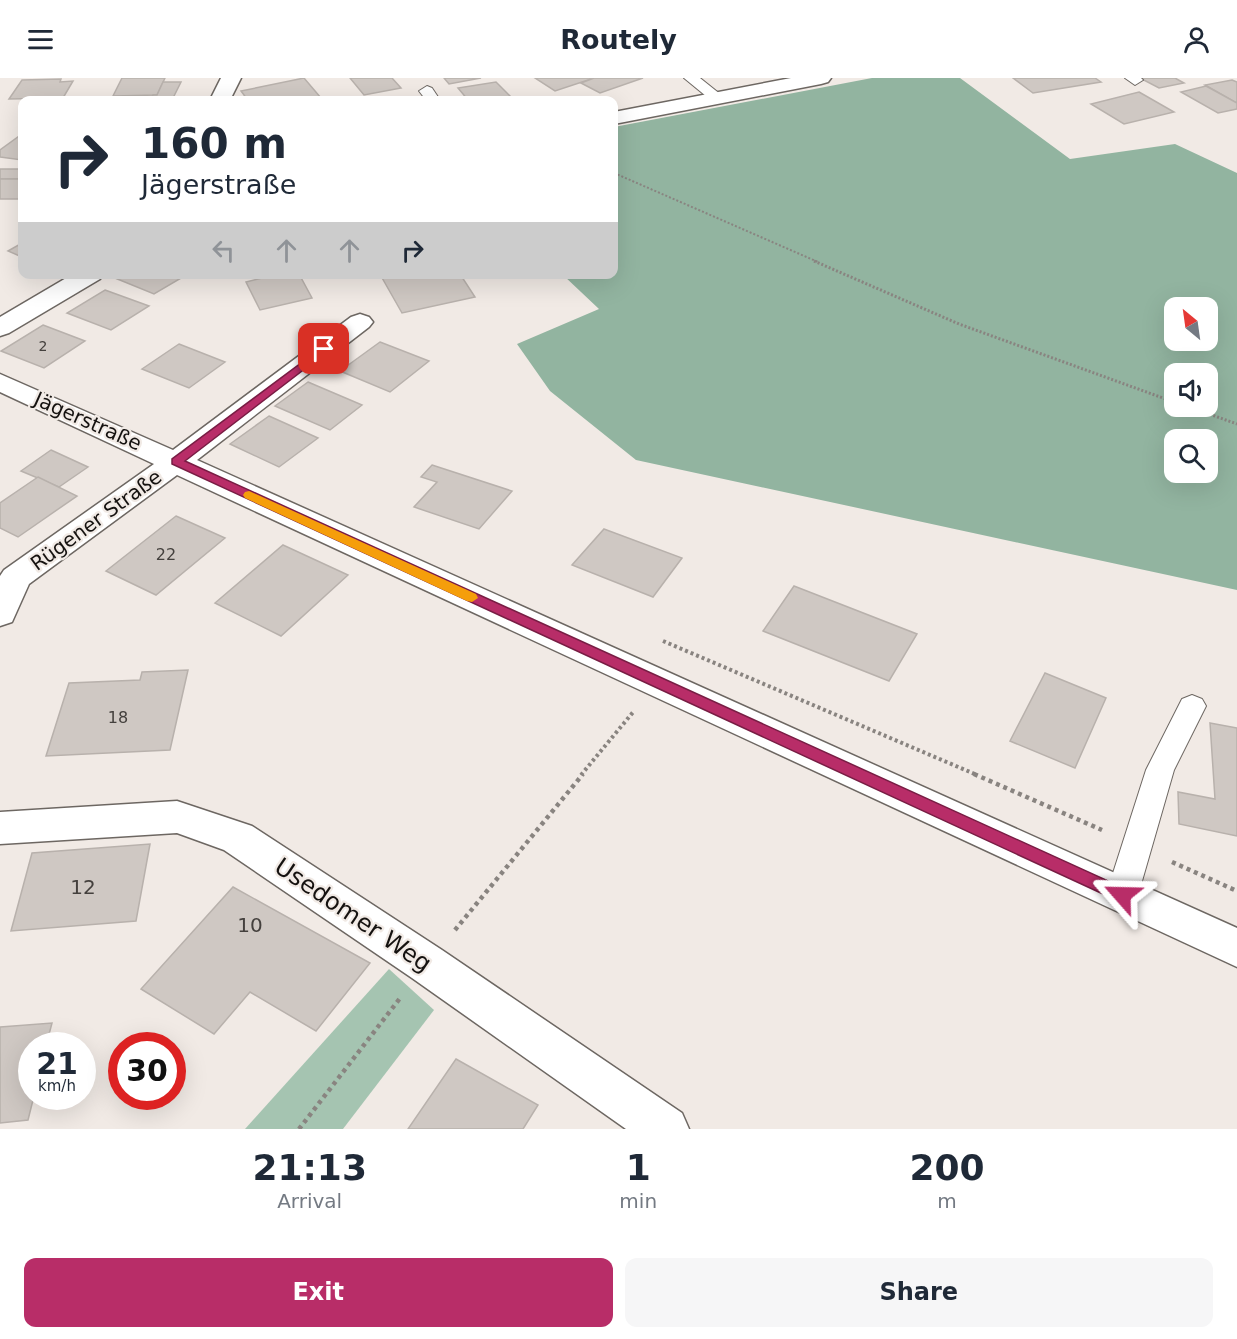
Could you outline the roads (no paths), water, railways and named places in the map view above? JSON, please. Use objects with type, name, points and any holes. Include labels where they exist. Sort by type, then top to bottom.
[{"type":"street","points":[[222,96],[231,78]]},
{"type":"street","points":[[618,117],[820,78]]},
{"type":"street","points":[[0,328],[83,279]]},
{"type":"street","points":[[177,461],[360,322]]},
{"type":"street","name":"Jägerstraße","points":[[0,382],[177,461],[1237,948]]},
{"type":"street","name":"Rügener Straße","points":[[0,614],[7,574],[177,461]]},
{"type":"street","name":"Usedomer Weg","points":[[0,828],[177,818],[238,838],[427,964],[666,1129]]},
{"type":"lane","points":[[691,78],[717,98]]},
{"type":"lane","points":[[1122,895],[1160,770],[1192,706]]}]
